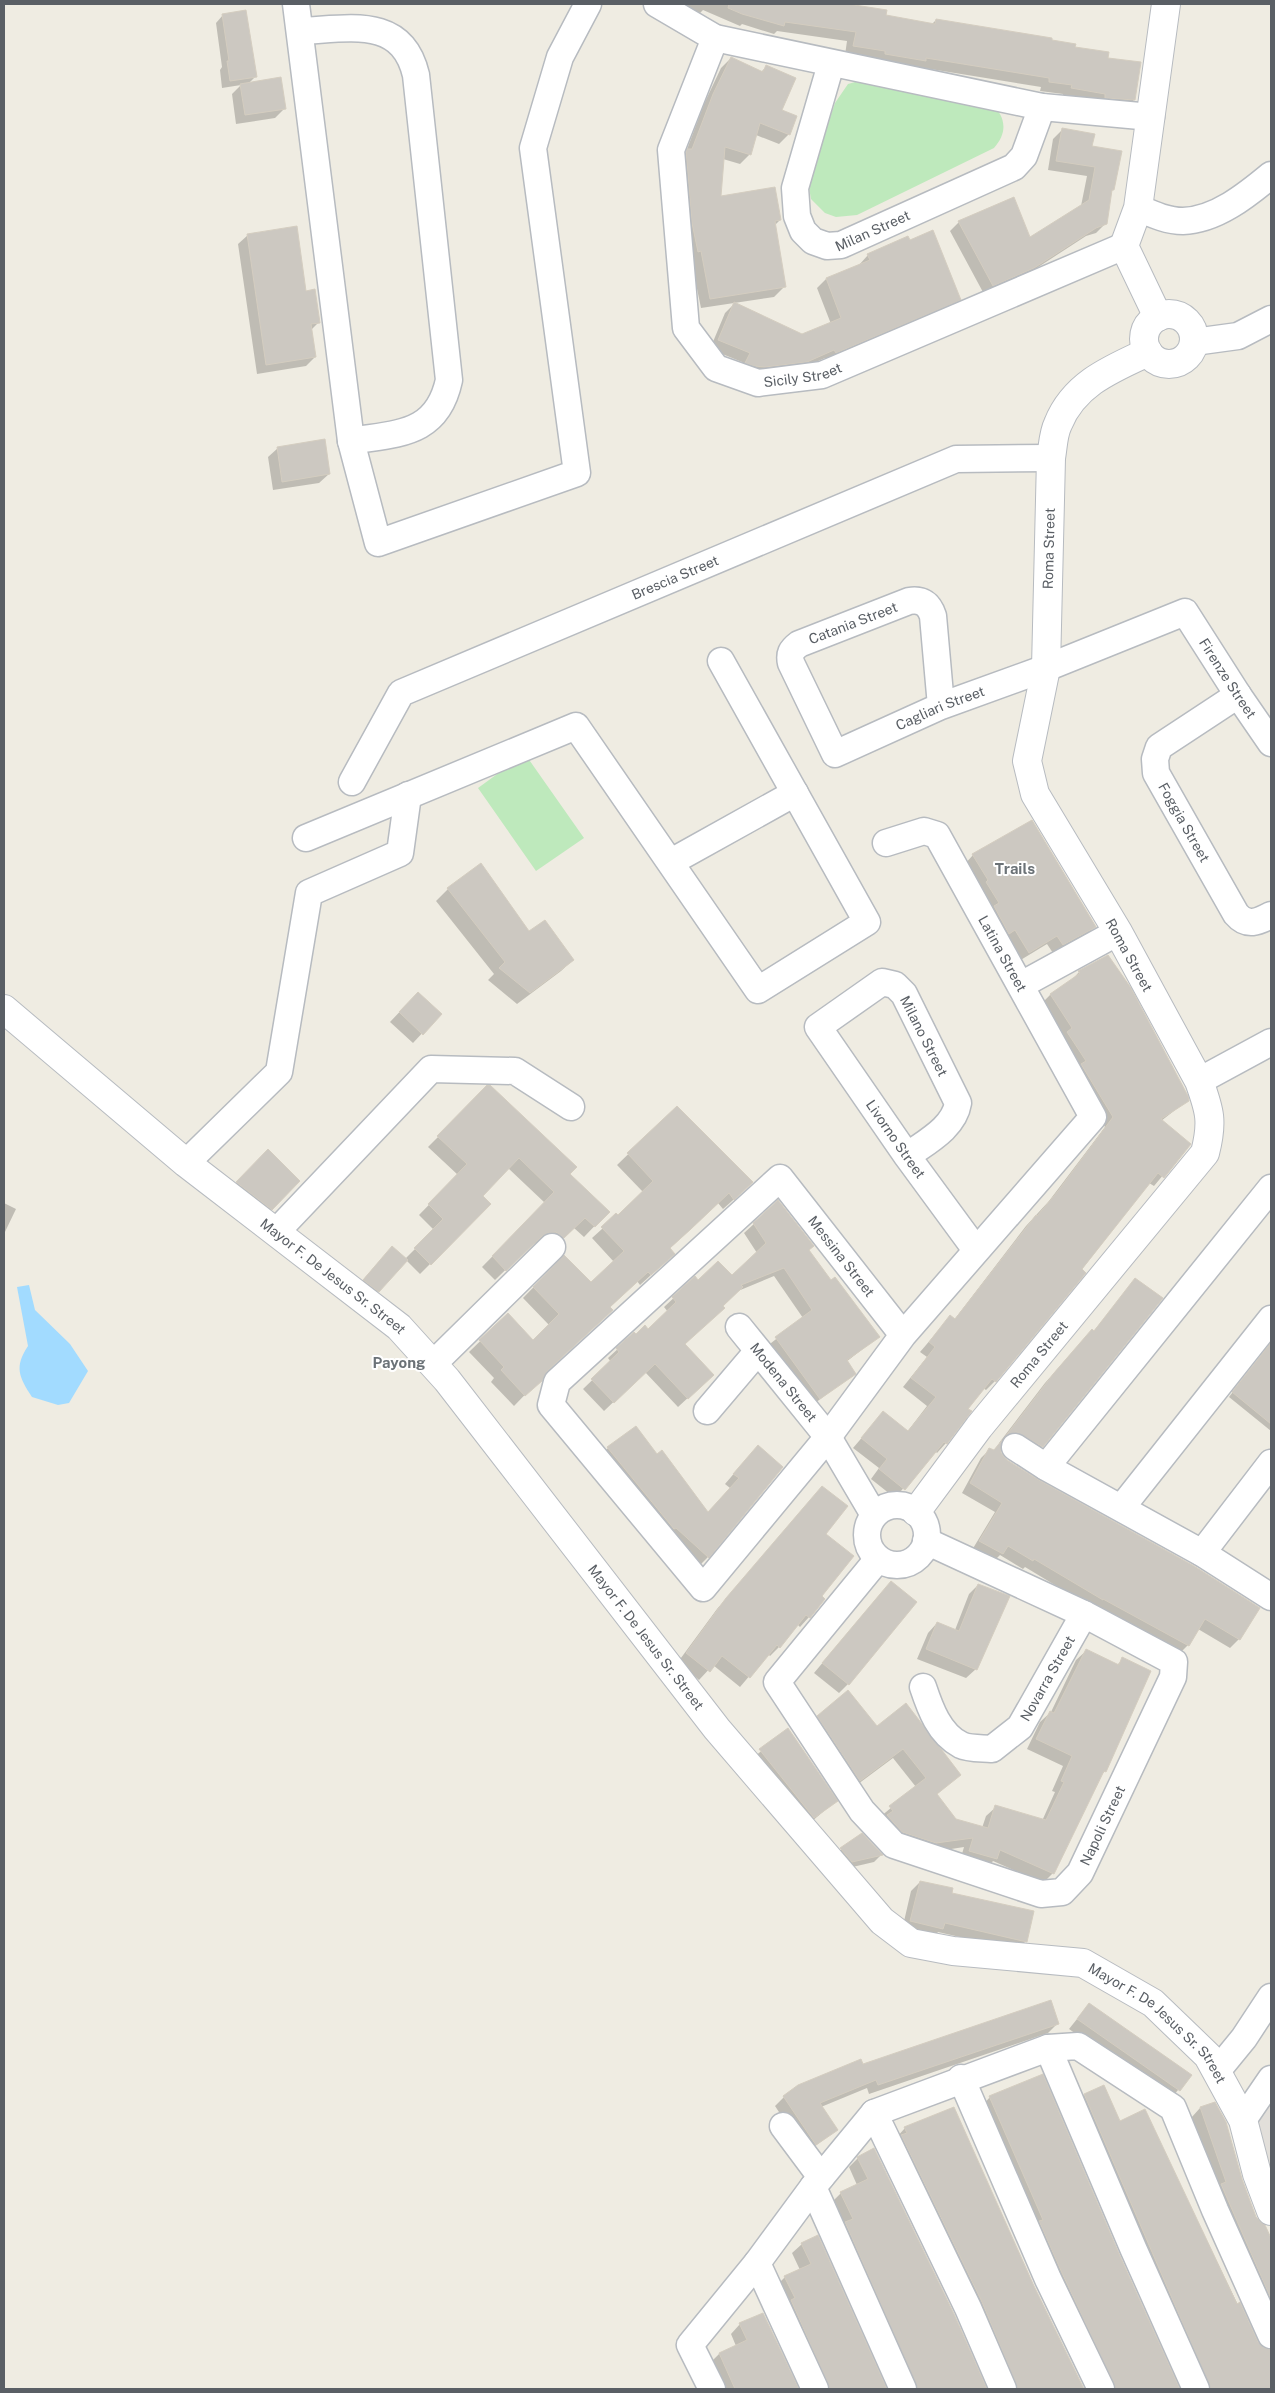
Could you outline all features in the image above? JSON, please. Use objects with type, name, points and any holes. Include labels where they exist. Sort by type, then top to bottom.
[{"type":"street","points":[[296,4],[351,441],[378,543],[577,473],[533,148],[560,57],[588,4]]},
{"type":"street","points":[[657,4],[715,38],[1042,107],[1151,116]]},
{"type":"street","points":[[1158,317],[1124,246],[1138,208],[1166,4]]},
{"type":"street","points":[[300,31],[362,28],[380,31],[400,43],[408,52],[416,75],[448,380],[446,396],[438,410],[419,427],[405,432],[351,441]]},
{"type":"street","name":"Sicily Street","points":[[715,38],[672,150],[686,328],[716,368],[758,383],[822,375],[1124,246]]},
{"type":"street","name":"Milan Street","points":[[831,64],[795,188],[797,216],[803,231],[813,241],[827,246],[841,245],[1014,167],[1024,156],[1042,107]]},
{"type":"street","points":[[1138,208],[1161,217],[1182,221],[1206,216],[1231,205],[1271,175]]},
{"type":"street","points":[[1172,314],[1180,317],[1191,327],[1194,342],[1188,356],[1174,363],[1159,362],[1148,352],[1145,336],[1151,322],[1158,317],[1172,314]]},
{"type":"street","points":[[1194,342],[1238,336],[1271,320]]},
{"type":"street","name":"Roma Street","points":[[916,1512],[980,1427],[1205,1153],[1211,1130],[1209,1107],[1198,1082],[1118,932],[1035,794],[1027,761],[1046,668],[1051,458],[1057,425],[1066,406],[1083,387],[1103,373],[1148,352]]},
{"type":"street","name":"Brescia Street","points":[[352,782],[401,693],[956,459],[1051,458]]},
{"type":"street","name":"Catania Street","points":[[835,754],[791,664],[790,656],[793,648],[799,644],[909,601],[917,600],[924,602],[930,608],[933,616],[941,706]]},
{"type":"street","name":"Cagliari Street","points":[[835,754],[941,706],[1046,668],[1185,612]]},
{"type":"street","name":"Firenze Street","points":[[1185,612],[1271,743]]},
{"type":"street","points":[[306,838],[576,726],[758,990],[867,922],[721,661]]},
{"type":"street","name":"Foggia Street","points":[[1238,695],[1159,747],[1155,759],[1156,773],[1236,914],[1241,919],[1254,923],[1271,915]]},
{"type":"street","points":[[671,862],[795,794]]},
{"type":"street","points":[[186,1162],[279,1072],[309,893],[400,853],[408,795]]},
{"type":"street","name":"Latina Street","points":[[886,843],[924,831],[937,835],[1093,1117],[976,1250]]},
{"type":"street","points":[[1021,985],[1118,932]]},
{"type":"street","name":"Milano Street","points":[[818,1027],[882,982],[895,985],[904,994],[958,1103],[951,1123],[907,1156]]},
{"type":"street","name":"Mayor F. De Jesus Sr. Street","points":[[4,1009],[186,1162],[277,1230],[399,1327],[433,1364],[717,1729],[882,1921],[911,1943],[953,1951],[1083,1963],[1153,2004],[1208,2056],[1243,2120],[1257,2174],[1271,2212]]},
{"type":"street","name":"Livorno Street","points":[[818,1027],[907,1156],[976,1250]]},
{"type":"street","points":[[1198,1082],[1271,1042]]},
{"type":"street","points":[[277,1230],[431,1069],[515,1071],[571,1107]]},
{"type":"street","name":"Messina Street","points":[[828,1437],[703,1588],[551,1405],[557,1382],[780,1178],[903,1335]]},
{"type":"street","points":[[1046,1467],[1271,1188]]},
{"type":"street","points":[[433,1364],[552,1247]]},
{"type":"street","points":[[828,1437],[903,1335],[976,1250]]},
{"type":"street","points":[[1122,1507],[1271,1319]]},
{"type":"street","name":"Modena Street","points":[[738,1327],[828,1437],[874,1515]]},
{"type":"street","points":[[707,1412],[758,1351]]},
{"type":"street","points":[[1015,1447],[1046,1467],[1122,1507],[1202,1553],[1271,1597]]},
{"type":"street","points":[[1202,1553],[1271,1464]]},
{"type":"street","points":[[899,1505],[916,1512],[925,1525],[926,1541],[923,1550],[907,1564],[887,1564],[878,1559],[871,1552],[867,1533],[874,1515],[882,1509],[899,1505]]},
{"type":"street","name":"Napoli Street","points":[[878,1559],[777,1682],[862,1811],[894,1845],[1041,1894],[1062,1892],[1080,1873],[1173,1677],[1174,1662],[1084,1614],[926,1541]]},
{"type":"street","name":"Novarra Street","points":[[923,1687],[931,1711],[944,1731],[961,1745],[992,1749],[1020,1727],[1084,1614]]},
{"type":"street","points":[[1216,2071],[1244,2038],[1271,1997]]},
{"type":"street","points":[[712,2389],[690,2345],[757,2263],[817,2182],[874,2113],[961,2078],[1048,2048],[1078,2046],[1173,2108],[1215,2210],[1271,2334]]},
{"type":"street","points":[[1048,2048],[1133,2248],[1196,2389]]},
{"type":"street","points":[[961,2078],[1048,2279],[1101,2389]]},
{"type":"street","points":[[1243,2120],[1271,2079]]},
{"type":"street","points":[[874,2113],[968,2308],[1003,2389]]},
{"type":"street","points":[[783,2126],[817,2182],[903,2389]]},
{"type":"street","points":[[757,2263],[815,2389]]},
{"type":"shaded area","points":[[1271,2073],[1271,2167],[1253,2110]]},
{"type":"green space","points":[[855,82],[991,103],[1002,119],[1002,136],[994,148],[857,215],[836,217],[825,213],[811,199],[808,182],[835,103],[848,84]]},
{"type":"green space","points":[[525,754],[584,838],[536,871],[478,788]]},
{"type":"water","points":[[29,1285],[35,1310],[70,1344],[88,1371],[69,1403],[58,1405],[32,1397],[21,1378],[21,1360],[28,1346],[17,1287]]},
{"type":"building","points":[[729,4],[848,4],[887,10],[886,15],[935,24],[936,19],[1052,38],[1052,40],[1076,44],[1075,47],[1109,52],[1108,58],[1141,62],[1135,100],[1105,98],[1105,94],[1071,88],[1072,85],[1049,82],[1049,78],[926,58],[926,61],[885,54],[885,51],[853,46],[856,32],[785,22],[784,26],[742,14],[728,8]]},
{"type":"building","points":[[246,10],[257,77],[230,81],[222,14]]},
{"type":"building","points":[[731,57],[763,72],[766,65],[796,78],[782,110],[797,116],[790,135],[760,123],[751,155],[725,147],[721,196],[775,187],[781,220],[775,221],[786,287],[710,299],[701,251],[698,252],[692,223],[686,152],[687,149],[692,149],[713,94]]},
{"type":"building","points":[[281,77],[286,109],[245,115],[240,84]]},
{"type":"building","points":[[1062,128],[1095,134],[1092,146],[1122,151],[1114,190],[1112,190],[1107,224],[1096,228],[1034,268],[993,286],[958,221],[1014,197],[1030,237],[1089,200],[1095,167],[1056,161]]},
{"type":"building","points":[[297,226],[306,291],[315,289],[320,323],[311,324],[316,357],[266,365],[247,234]]},
{"type":"building","points":[[933,230],[961,300],[836,353],[834,350],[807,362],[765,367],[754,366],[745,363],[750,353],[718,340],[734,302],[802,334],[841,318],[826,278],[870,260],[867,254],[908,236],[910,240]]},
{"type":"building","points":[[325,439],[330,474],[282,482],[277,447]]},
{"type":"building","points":[[1032,820],[1096,927],[1063,945],[1057,936],[1029,953],[1015,930],[1009,934],[994,906],[999,903],[972,854]]},
{"type":"building","points":[[481,863],[529,931],[545,920],[574,960],[530,993],[499,968],[505,962],[447,888]]},
{"type":"building","points":[[1108,955],[1131,988],[1188,1096],[1189,1101],[1161,1119],[1191,1144],[1164,1178],[1158,1173],[1082,1269],[1086,1273],[996,1382],[992,1379],[968,1409],[972,1411],[947,1444],[944,1442],[905,1490],[879,1469],[887,1459],[861,1438],[883,1411],[908,1431],[936,1397],[911,1378],[935,1347],[929,1342],[950,1315],[955,1319],[1036,1215],[1058,1191],[1113,1117],[1081,1064],[1086,1061],[1067,1032],[1072,1028],[1050,994],[1080,973],[1078,971]]},
{"type":"building","points":[[418,992],[442,1014],[423,1035],[399,1012]]},
{"type":"building","points":[[487,1085],[490,1085],[577,1167],[570,1174],[610,1212],[595,1227],[585,1218],[564,1238],[556,1232],[542,1236],[506,1271],[492,1256],[554,1192],[519,1158],[483,1196],[491,1204],[431,1265],[414,1248],[443,1219],[428,1204],[467,1164],[437,1136]]},
{"type":"building","points":[[677,1106],[753,1182],[734,1200],[729,1193],[670,1248],[675,1254],[651,1275],[648,1272],[610,1307],[613,1310],[547,1371],[542,1381],[525,1396],[501,1370],[504,1367],[479,1340],[508,1313],[533,1340],[559,1314],[533,1287],[564,1255],[591,1282],[624,1251],[601,1227],[616,1213],[618,1215],[653,1181],[627,1153]]},
{"type":"building","points":[[268,1149],[300,1181],[272,1210],[236,1182]]},
{"type":"building","points":[[778,1200],[814,1246],[809,1250],[831,1280],[835,1277],[880,1337],[847,1360],[856,1374],[820,1399],[775,1337],[812,1310],[784,1268],[741,1285],[743,1287],[723,1306],[725,1308],[685,1344],[714,1375],[688,1399],[655,1364],[614,1403],[591,1379],[619,1352],[616,1348],[645,1325],[648,1329],[676,1302],[672,1297],[695,1276],[698,1280],[718,1261],[732,1275],[766,1243],[753,1223]]},
{"type":"building","points":[[392,1246],[408,1260],[379,1292],[363,1280]]},
{"type":"building","points":[[1135,1278],[1163,1298],[1043,1447],[1016,1432],[1005,1437],[1054,1373],[1092,1329],[1094,1331]]},
{"type":"building","points":[[1271,1343],[1271,1424],[1232,1392]]},
{"type":"building","points":[[636,1426],[657,1454],[662,1450],[708,1512],[739,1478],[733,1474],[758,1445],[783,1467],[709,1558],[676,1528],[674,1529],[607,1447]]},
{"type":"building","points":[[1002,1440],[1001,1453],[1007,1460],[1039,1480],[1194,1566],[1260,1608],[1240,1640],[1205,1619],[1189,1646],[1008,1546],[1003,1554],[979,1541],[1002,1503],[970,1483],[989,1448],[994,1450]]},
{"type":"building","points":[[822,1486],[848,1506],[826,1534],[854,1556],[822,1596],[825,1599],[810,1618],[806,1615],[780,1648],[777,1645],[750,1678],[722,1656],[710,1672],[686,1653],[726,1598]]},
{"type":"building","points":[[891,1581],[917,1602],[849,1685],[822,1663]]},
{"type":"building","points":[[978,1584],[1010,1596],[977,1670],[926,1649],[937,1622],[959,1631]]},
{"type":"building","points":[[1086,1649],[1119,1665],[1122,1657],[1151,1671],[1106,1772],[1104,1771],[1054,1874],[1000,1850],[997,1859],[969,1851],[973,1838],[936,1843],[902,1832],[887,1815],[893,1811],[889,1806],[926,1778],[903,1749],[860,1781],[817,1716],[848,1690],[877,1726],[906,1703],[961,1775],[937,1794],[956,1819],[988,1828],[995,1805],[1046,1820],[1064,1782],[1061,1781],[1072,1756],[1036,1739],[1050,1711],[1054,1713]]},
{"type":"building","points":[[788,1728],[838,1801],[814,1818],[759,1749]]},
{"type":"building","points":[[862,1833],[883,1855],[852,1862],[840,1848]]},
{"type":"building","points":[[920,1881],[953,1888],[952,1893],[1034,1911],[1027,1942],[945,1923],[943,1929],[910,1921]]},
{"type":"building","points":[[1051,2000],[1059,2024],[878,2085],[876,2080],[820,2103],[838,2130],[816,2145],[783,2096],[798,2085],[861,2059],[863,2064]]},
{"type":"building","points":[[1089,2003],[1192,2075],[1180,2091],[1077,2019]]},
{"type":"building","points":[[1043,2074],[1119,2254],[1180,2389],[1116,2389],[1039,2221],[1043,2220],[989,2096]]},
{"type":"building","points":[[1104,2085],[1120,2121],[1145,2109],[1237,2304],[1240,2302],[1258,2342],[1263,2347],[1271,2350],[1271,2389],[1211,2389],[1084,2094]]},
{"type":"building","points":[[1215,2102],[1226,2122],[1242,2179],[1256,2217],[1265,2225],[1271,2238],[1271,2299],[1221,2184],[1226,2182],[1200,2107]]},
{"type":"building","points":[[954,2107],[1034,2286],[1084,2389],[1018,2389],[982,2302],[901,2135],[907,2133],[904,2127]]},
{"type":"building","points":[[874,2148],[954,2314],[987,2389],[918,2389],[845,2222],[853,2219],[840,2192],[868,2179],[857,2157]]},
{"type":"building","points":[[818,2235],[887,2389],[830,2389],[791,2300],[795,2298],[784,2276],[811,2264],[801,2243]]},
{"type":"building","points":[[763,2313],[799,2389],[735,2389],[719,2353],[747,2340],[739,2323]]},
{"type":"district","name":"Trails","points":[[1015,868]]},
{"type":"district","name":"Payong","points":[[399,1362]]}]
